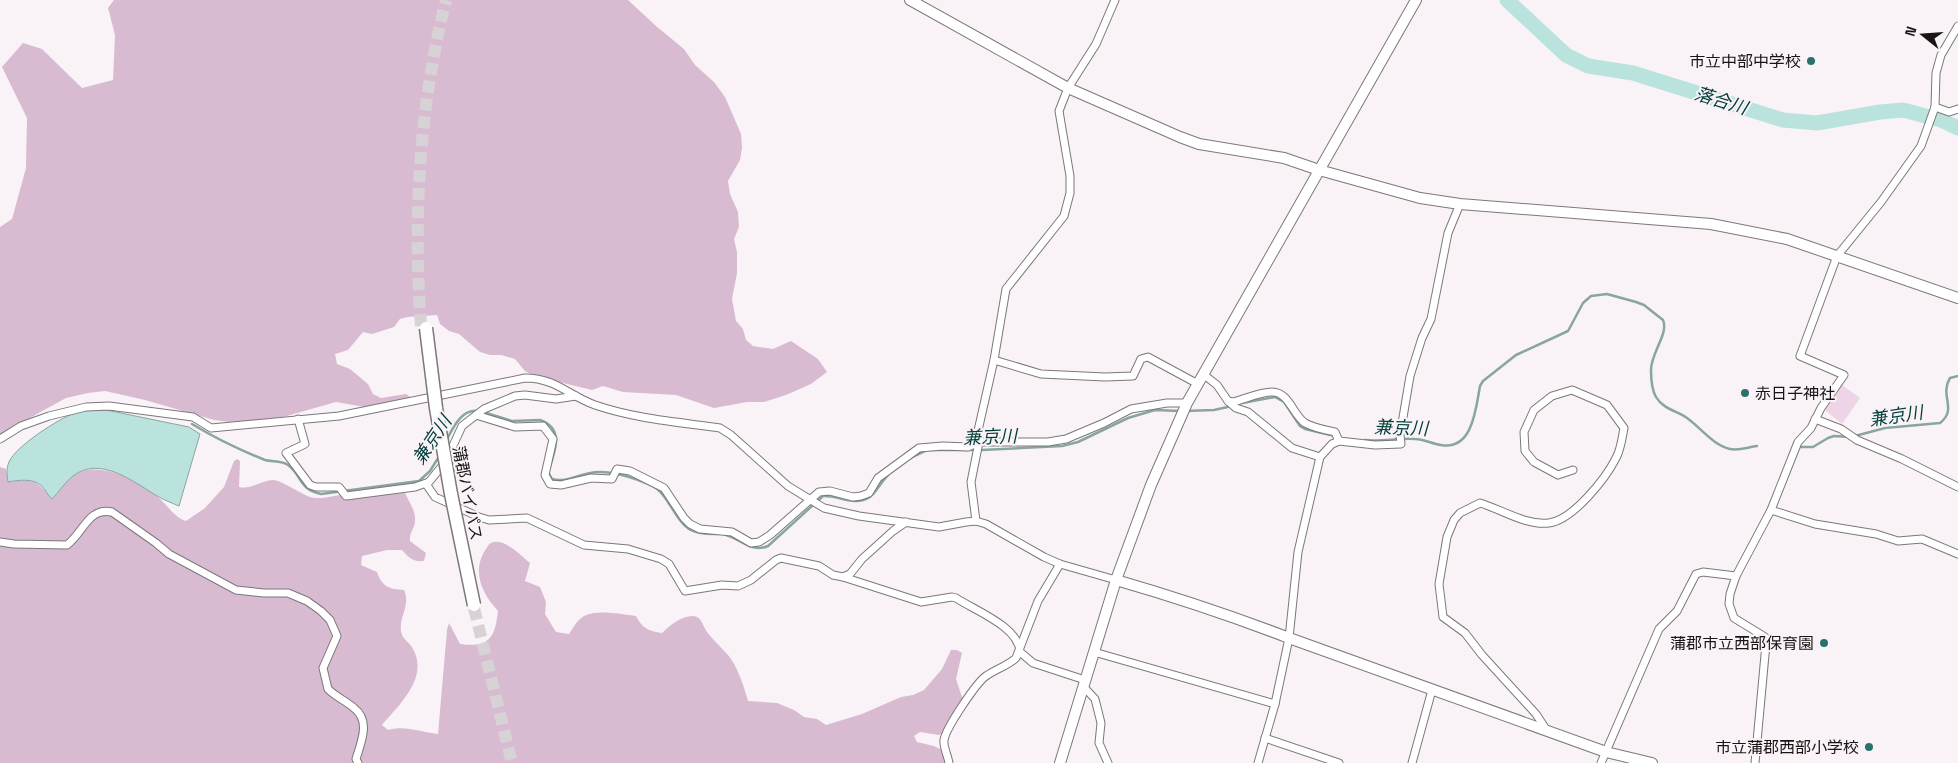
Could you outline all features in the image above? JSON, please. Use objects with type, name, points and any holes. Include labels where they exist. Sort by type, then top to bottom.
[{"type":"highway","name":"蒲郡バイパス","points":[[424,328],[431,409],[471,605]]},
{"type":"street","points":[[910,0],[1068,88],[1152,126],[1199,144],[1284,158],[1420,198],[1460,204],[1711,224],[1787,239],[1958,298]]},
{"type":"street","points":[[976,521],[971,482],[1006,289],[1064,216],[1070,193],[1070,176],[1059,112],[1068,88],[1096,44],[1115,0]]},
{"type":"street","points":[[1060,763],[1116,580],[1151,485],[1185,408],[1416,0]]},
{"type":"street","points":[[1756,763],[1765,637],[1738,622],[1731,612],[1729,604],[1730,594],[1736,576],[1771,510],[1798,442],[1811,428],[1844,375],[1800,356],[1837,256],[1881,202],[1921,146],[1935,108],[1936,73],[1941,55],[1958,26]]},
{"type":"street","points":[[1935,108],[1949,112],[1958,109]]},
{"type":"street","points":[[1258,763],[1275,704],[1289,638],[1298,552],[1320,458],[1332,444],[1338,441],[1374,446],[1401,444],[1400,439],[1410,376],[1422,338],[1431,319],[1448,233],[1460,204]]},
{"type":"street","points":[[994,360],[1041,374],[1105,377],[1133,376],[1141,359],[1148,357],[1217,385],[1231,404],[1248,412],[1292,448],[1320,458]]},
{"type":"street","points":[[0,440],[21,426],[49,416],[86,407],[109,406],[193,417],[211,428],[340,416],[525,378],[533,378],[558,384],[576,396],[595,405],[639,417],[720,428],[731,435],[788,486],[814,502],[858,516],[939,528],[976,521],[986,524],[1060,564],[1177,597],[1606,752],[1652,763]]},
{"type":"street","points":[[1547,731],[1536,714],[1482,655],[1465,633],[1443,617],[1439,584],[1447,537],[1454,520],[1460,513],[1480,504],[1494,507],[1525,520],[1550,523],[1562,518],[1597,488],[1617,456],[1624,428],[1608,405],[1572,390],[1552,396],[1534,410],[1524,432],[1525,452],[1534,462],[1558,475],[1573,470]]},
{"type":"street","points":[[1231,404],[1272,392],[1280,394],[1288,400],[1301,420],[1310,425],[1335,432],[1338,441]]},
{"type":"street","points":[[298,419],[306,444],[286,453],[310,485],[343,491],[346,496],[426,484],[435,477],[446,462],[462,426],[479,412],[515,396],[525,395],[556,399],[576,396]]},
{"type":"street","points":[[479,412],[515,427],[543,426],[553,439],[545,475],[550,484],[561,486],[591,478],[612,479],[616,469],[630,471],[664,488],[690,524],[700,529],[732,532],[751,543],[759,542],[770,535],[814,502],[819,492],[824,490],[853,496],[861,496],[868,493],[885,471],[919,448],[1048,442],[1066,439],[1131,409],[1167,403],[1185,408]]},
{"type":"street","points":[[1815,420],[1849,433],[1857,440],[1902,459],[1958,487]]},
{"type":"street","points":[[426,484],[435,497],[479,517],[489,520],[527,518],[584,545],[628,549],[661,558],[669,564],[685,591],[722,585],[738,586],[752,580],[781,558],[819,566],[833,575],[921,602],[956,598],[1010,630],[1020,643],[1020,652],[1032,663],[1084,683],[1095,699],[1101,723],[1099,743],[1108,763]]},
{"type":"street","points":[[1771,510],[1815,524],[1876,534],[1898,541],[1922,539],[1958,554]]},
{"type":"street","points":[[0,542],[67,545],[77,537],[90,517],[98,511],[112,512],[169,554],[236,590],[288,593],[307,601],[330,620],[337,636],[323,668],[328,690],[356,709],[363,718],[364,727],[356,759],[358,763]]},
{"type":"street","points":[[843,577],[850,574],[862,559],[906,522]]},
{"type":"street","points":[[949,763],[944,744],[945,738],[971,693],[985,676],[1009,665],[1020,652],[1038,601],[1060,564]]},
{"type":"street","points":[[1601,763],[1659,629],[1677,611],[1696,574],[1703,572],[1736,576]]},
{"type":"street","points":[[1094,652],[1275,704]]},
{"type":"street","points":[[1412,763],[1432,690]]},
{"type":"street","points":[[1266,738],[1338,763]]},
{"type":"shaded area","points":[[114,0],[628,0],[684,49],[695,65],[714,82],[725,97],[741,134],[742,148],[740,160],[728,181],[730,194],[738,212],[739,227],[734,239],[737,252],[737,273],[732,299],[736,321],[743,329],[746,340],[753,346],[773,349],[791,341],[818,359],[827,372],[811,384],[786,395],[764,402],[747,402],[714,408],[676,395],[623,392],[603,386],[592,390],[534,376],[525,371],[515,359],[480,352],[459,334],[449,331],[440,324],[437,315],[407,317],[400,319],[394,327],[372,334],[363,332],[348,350],[335,354],[337,364],[350,369],[368,384],[373,394],[381,398],[406,394],[410,397],[399,406],[376,409],[336,402],[283,417],[230,422],[214,420],[145,400],[105,391],[66,398],[20,424],[3,438],[0,443],[0,227],[12,219],[26,168],[27,118],[2,67],[23,43],[42,49],[82,88],[113,80],[115,35],[108,8]]},
{"type":"shaded area","points":[[1842,385],[1860,398],[1842,424],[1825,410]]},
{"type":"shaded area","points":[[90,409],[106,410],[189,427],[200,434],[179,506],[127,478],[105,469],[83,470],[67,481],[52,499],[38,483],[21,480],[8,482],[9,462],[20,448],[58,421],[77,412]]},
{"type":"shaded area","points":[[237,459],[240,461],[239,487],[243,488],[275,480],[310,497],[317,498],[341,495],[345,499],[405,493],[415,517],[410,541],[426,553],[424,561],[412,559],[402,550],[387,550],[362,556],[361,565],[377,572],[381,581],[387,586],[404,590],[406,606],[401,631],[403,637],[412,647],[417,660],[415,681],[403,700],[382,725],[388,730],[407,729],[438,734],[449,623],[460,644],[478,644],[489,639],[495,628],[498,611],[484,591],[479,576],[479,568],[488,546],[492,542],[499,542],[514,549],[530,563],[525,581],[540,587],[546,602],[545,614],[556,632],[569,634],[575,624],[584,616],[595,613],[636,616],[646,628],[662,633],[679,620],[687,617],[698,617],[707,632],[735,665],[748,701],[777,703],[794,710],[804,717],[817,719],[826,725],[862,714],[901,697],[913,695],[924,690],[942,669],[951,650],[957,650],[962,653],[956,679],[963,700],[944,733],[939,735],[920,732],[914,736],[917,742],[942,750],[946,763],[0,763],[0,467],[6,469],[8,482],[33,482],[42,487],[52,499],[70,478],[83,471],[94,469],[118,474],[142,485],[175,514],[186,521],[205,508],[224,487],[234,461]]},
{"type":"waterway","name":"落合川","points":[[1507,0],[1566,55],[1588,66],[1633,73],[1783,120],[1817,123],[1903,110],[1941,120],[1958,128]]},
{"type":"waterway","name":"兼京川","points":[[1365,440],[1418,439],[1441,445],[1452,445],[1460,441],[1471,426],[1480,386],[1483,381],[1516,355],[1568,331],[1583,303],[1591,296],[1607,294],[1644,305],[1663,320],[1664,331],[1651,370],[1654,391],[1659,401],[1687,418],[1724,447],[1737,450],[1757,446]]},
{"type":"waterway","name":"兼京川","points":[[1855,436],[1885,428],[1940,423],[1948,413],[1947,385],[1950,378],[1958,376]]},
{"type":"waterway","name":"兼京川","points":[[1237,404],[1275,397],[1284,402],[1300,426],[1305,429],[1335,436]]},
{"type":"waterway","name":"兼京川","points":[[1185,411],[1214,410],[1232,406]]},
{"type":"waterway","name":"兼京川","points":[[930,450],[982,450],[1062,446],[1078,442],[1128,418],[1155,410],[1180,411]]},
{"type":"waterway","name":"兼京川","points":[[446,441],[462,416],[472,411],[478,411]]},
{"type":"waterway","name":"兼京川","points":[[483,412],[512,421],[540,420],[548,424],[556,436],[555,450],[548,472],[552,479],[566,479],[597,472],[630,477],[659,491],[687,528],[699,533],[718,534]]},
{"type":"waterway","name":"兼京川","points":[[192,424],[237,448],[265,460],[286,463],[308,489],[321,494],[419,481],[430,471],[440,455]]},
{"type":"waterway","name":"兼京川","points":[[1799,447],[1813,447],[1834,436],[1850,437]]},
{"type":"waterway","name":"兼京川","points":[[912,457],[925,451]]},
{"type":"waterway","name":"兼京川","points":[[726,535],[752,547],[762,548],[768,546],[823,496],[856,501],[862,500],[873,494],[888,475]]},
{"type":"tunnel","points":[[421,326],[418,244],[420,162],[430,81],[446,0]]},
{"type":"tunnel","points":[[474,608],[512,763]]},
{"type":"place","name":"市立中部中学校","points":[[1811,61]]},
{"type":"place","name":"赤日子神社","points":[[1745,393]]},
{"type":"place","name":"蒲郡市立西部保育園","points":[[1824,643]]},
{"type":"place","name":"市立蒲郡西部小学校","points":[[1869,747]]}]
